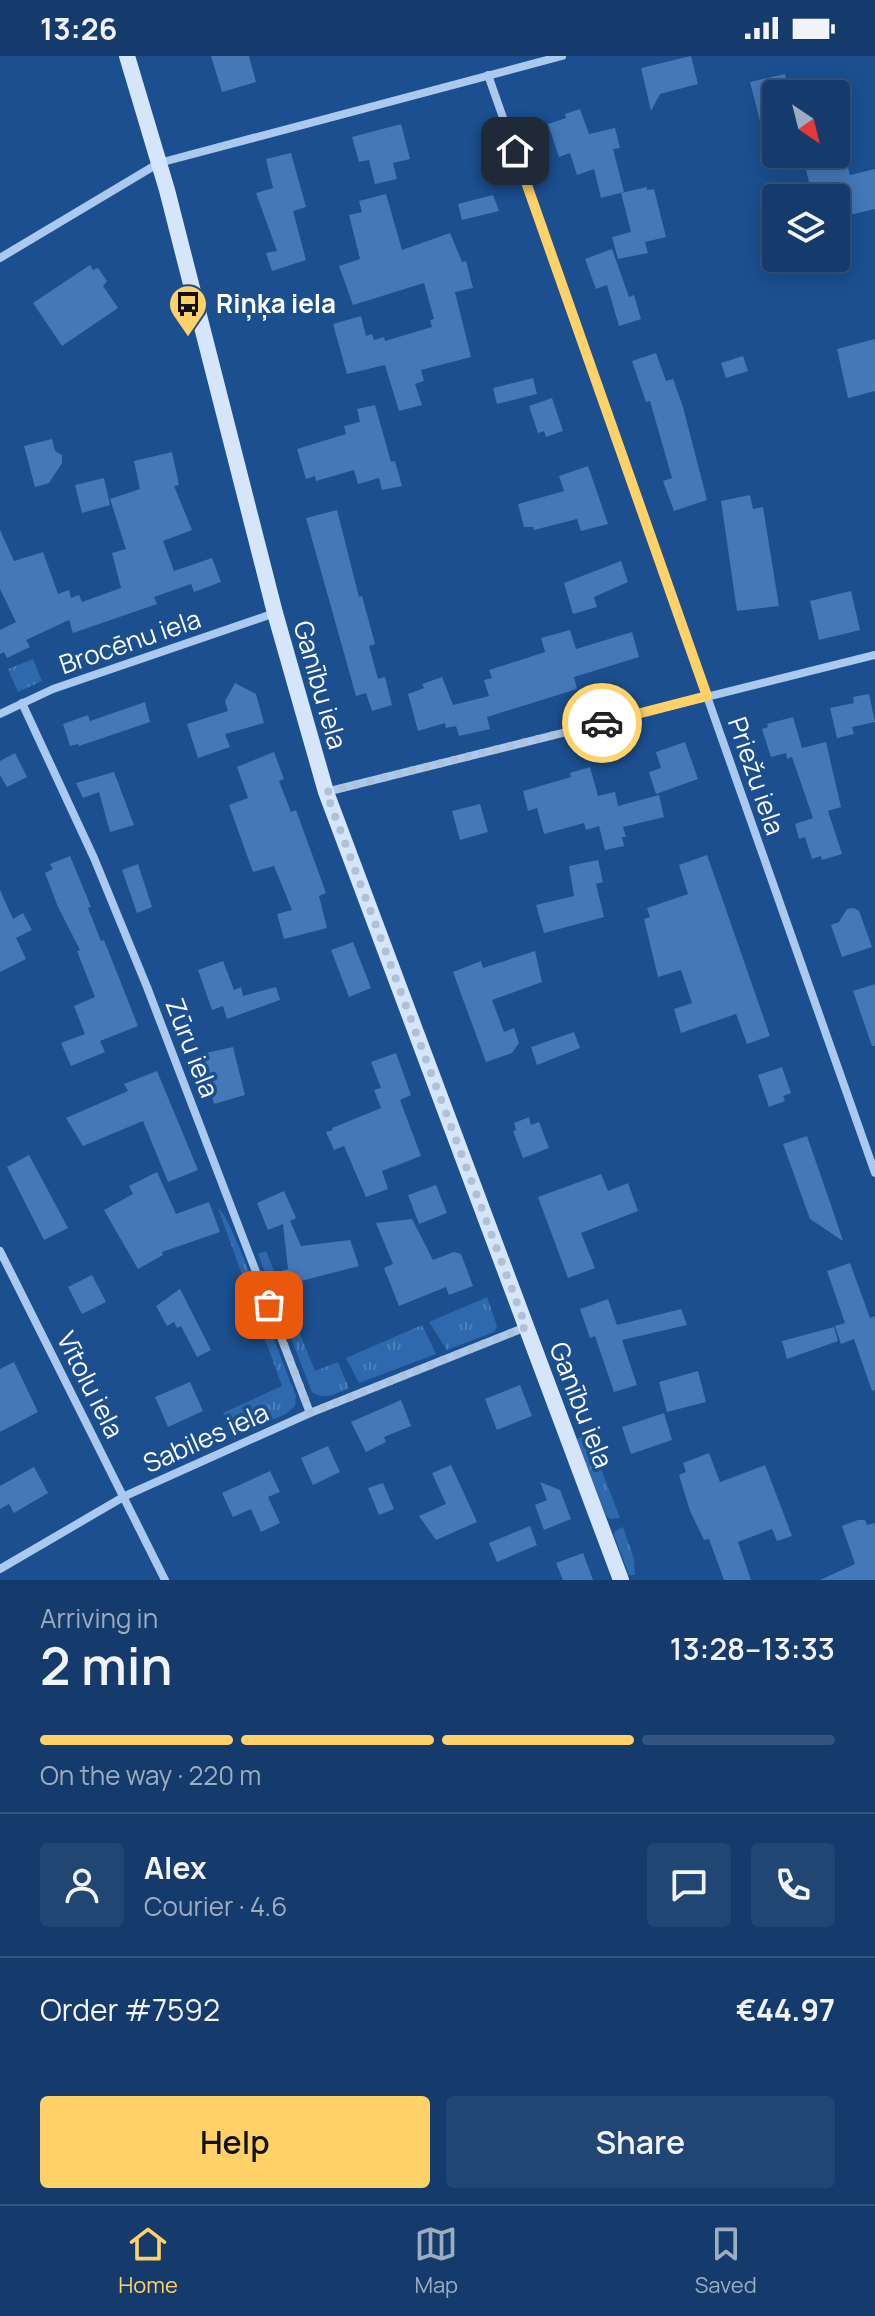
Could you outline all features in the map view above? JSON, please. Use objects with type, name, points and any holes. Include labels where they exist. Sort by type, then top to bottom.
[{"type":"street","name":"Ganību iela","points":[[127,56],[159,163],[275,613],[326,792],[621,1580]]},
{"type":"street","points":[[0,258],[159,163],[562,56]]},
{"type":"street","name":"Priežu iela","points":[[488,75],[875,1173]]},
{"type":"street","name":"Brocēnu iela","points":[[0,714],[53,689],[275,613]]},
{"type":"street","points":[[326,792],[875,655]]},
{"type":"street","name":"Zūru iela","points":[[22,703],[94,858],[147,987],[310,1413]]},
{"type":"street","name":"Vītolu iela","points":[[0,1251],[165,1580]]},
{"type":"street","name":"Sabiles iela","points":[[0,1569],[125,1496],[310,1413],[526,1327]]},
{"type":"green space","points":[[33,659],[42,681],[18,692],[8,669]]},
{"type":"green space","points":[[218,1208],[226,1218],[246,1264],[296,1395],[295,1406],[286,1414],[234,1435],[223,1413],[282,1386]]},
{"type":"green space","points":[[266,1251],[315,1371],[338,1362],[349,1388],[326,1396],[312,1392],[258,1254]]},
{"type":"green space","points":[[487,1297],[497,1326],[494,1332],[447,1350],[429,1322]]},
{"type":"green space","points":[[422,1325],[436,1354],[359,1383],[346,1358]]},
{"type":"green space","points":[[587,1431],[620,1518],[610,1519],[606,1515],[577,1440]]},
{"type":"green space","points":[[623,1527],[634,1559],[635,1575],[629,1575],[614,1535]]},
{"type":"building","points":[[211,56],[249,56],[256,82],[222,92]]},
{"type":"building","points":[[691,56],[698,84],[660,94],[651,111],[641,68]]},
{"type":"building","points":[[785,74],[786,80],[762,80],[762,129],[750,82]]},
{"type":"building","points":[[580,109],[589,134],[615,128],[620,148],[613,149],[624,192],[601,198],[594,169],[577,175],[570,153],[559,157],[548,124]]},
{"type":"building","points":[[401,124],[410,159],[393,163],[397,179],[375,184],[369,160],[359,162],[352,137]]},
{"type":"building","points":[[291,153],[306,207],[293,211],[306,260],[272,271],[266,253],[277,251],[256,193],[273,188],[266,159]]},
{"type":"building","points":[[806,168],[848,168],[850,175],[875,169],[875,209],[850,215],[850,184],[810,184]]},
{"type":"building","points":[[647,187],[647,190],[654,189],[666,237],[645,242],[648,253],[618,259],[612,237],[631,232],[621,193]]},
{"type":"building","points":[[386,194],[402,250],[450,233],[462,262],[466,261],[473,288],[455,292],[471,357],[421,370],[424,381],[415,384],[422,405],[399,411],[385,365],[347,374],[333,324],[361,316],[366,336],[372,334],[374,340],[384,337],[385,341],[432,327],[430,320],[434,319],[424,283],[353,305],[339,266],[360,259],[349,215],[362,212],[359,201]]},
{"type":"building","points":[[493,195],[499,211],[462,220],[458,204]]},
{"type":"building","points":[[612,249],[629,297],[634,295],[641,319],[619,326],[607,285],[596,289],[585,259]]},
{"type":"building","points":[[90,265],[93,270],[98,268],[107,281],[103,286],[118,308],[62,346],[33,303]]},
{"type":"building","points":[[875,339],[875,391],[848,398],[837,349]]},
{"type":"building","points":[[656,353],[666,381],[673,379],[683,407],[707,500],[674,511],[663,481],[672,478],[650,401],[646,402],[632,361]]},
{"type":"building","points":[[743,356],[748,371],[726,378],[721,363]]},
{"type":"building","points":[[533,378],[537,394],[497,404],[493,388]]},
{"type":"building","points":[[552,398],[563,431],[546,437],[544,431],[538,433],[529,406]]},
{"type":"building","points":[[375,405],[391,462],[395,461],[402,486],[382,490],[379,478],[358,484],[354,470],[316,481],[315,476],[306,479],[297,449],[346,434],[344,426],[360,422],[357,409]]},
{"type":"building","points":[[52,439],[55,451],[62,455],[62,463],[49,483],[35,487],[24,446]]},
{"type":"building","points":[[172,452],[179,485],[174,486],[192,530],[163,541],[174,571],[212,558],[221,582],[194,592],[191,584],[154,597],[157,604],[73,633],[69,620],[26,640],[30,647],[7,658],[4,652],[0,654],[0,630],[16,622],[0,589],[0,530],[14,561],[43,552],[58,594],[69,590],[71,598],[79,595],[82,602],[121,588],[112,553],[126,549],[110,499],[140,489],[134,461]]},
{"type":"building","points":[[588,466],[608,524],[581,531],[577,519],[534,530],[533,527],[524,527],[518,504],[564,491],[559,476]]},
{"type":"building","points":[[104,478],[110,505],[82,513],[75,485]]},
{"type":"building","points":[[750,495],[753,509],[763,507],[779,606],[737,611],[721,501]]},
{"type":"building","points":[[337,510],[359,597],[362,596],[375,644],[369,646],[378,679],[385,677],[392,705],[372,711],[366,693],[356,696],[306,518]]},
{"type":"building","points":[[621,561],[628,582],[594,597],[597,607],[573,614],[564,583]]},
{"type":"building","points":[[851,591],[860,630],[819,640],[810,601]]},
{"type":"building","points":[[570,630],[576,649],[632,632],[639,657],[574,677],[577,689],[487,717],[490,729],[459,736],[456,726],[446,728],[445,723],[418,731],[408,694],[424,688],[422,684],[442,677],[453,705],[489,696],[484,680],[492,678],[489,670],[545,652],[541,638]]},
{"type":"building","points":[[235,683],[256,694],[264,723],[225,734],[230,747],[198,758],[187,724],[228,711],[225,701]]},
{"type":"building","points":[[869,694],[875,722],[852,727],[854,734],[837,738],[830,708],[854,703],[853,697]]},
{"type":"building","points":[[145,702],[150,722],[79,746],[70,746],[63,724],[88,715],[90,721]]},
{"type":"building","points":[[793,717],[802,748],[826,742],[841,807],[828,811],[842,854],[822,860],[821,856],[812,859],[805,837],[799,839],[795,824],[813,818],[792,757],[787,759],[786,753],[771,757],[762,729],[768,727],[767,724]]},
{"type":"building","points":[[685,742],[698,779],[656,794],[649,772],[661,768],[656,752]]},
{"type":"building","points":[[274,752],[284,779],[279,781],[291,812],[296,810],[326,893],[319,896],[327,928],[284,939],[277,914],[292,910],[274,866],[253,872],[229,805],[248,798],[237,767]]},
{"type":"building","points":[[15,753],[27,777],[7,787],[0,775],[0,761]]},
{"type":"building","points":[[590,767],[598,796],[615,792],[618,806],[659,795],[664,817],[623,827],[626,837],[622,837],[624,846],[605,850],[599,826],[586,830],[584,823],[544,834],[537,808],[528,811],[523,791],[571,777],[570,773]]},
{"type":"building","points":[[114,772],[134,825],[110,832],[99,792],[83,798],[76,783]]},
{"type":"building","points":[[480,804],[488,832],[460,840],[452,811]]},
{"type":"building","points":[[707,855],[770,1036],[747,1044],[736,1014],[681,1033],[674,1009],[692,1003],[681,970],[658,977],[644,919],[650,917],[647,908],[688,894],[679,865]]},
{"type":"building","points":[[70,856],[101,941],[104,940],[138,1026],[100,1041],[105,1052],[71,1066],[61,1043],[85,1034],[74,1006],[95,997],[77,951],[80,950],[45,873],[53,869],[50,864]]},
{"type":"building","points":[[598,860],[603,882],[596,884],[604,917],[544,933],[536,905],[574,896],[569,866]]},
{"type":"building","points":[[138,864],[152,907],[137,913],[122,870]]},
{"type":"building","points":[[0,890],[13,919],[23,913],[32,930],[16,938],[26,959],[0,972]]},
{"type":"building","points":[[847,909],[859,911],[872,947],[842,957],[831,925],[839,922]]},
{"type":"building","points":[[353,942],[371,988],[349,997],[331,950]]},
{"type":"building","points":[[535,951],[542,982],[492,1000],[504,1032],[514,1028],[519,1043],[512,1053],[486,1062],[453,972],[481,961],[483,968]]},
{"type":"building","points":[[223,961],[234,990],[241,987],[243,996],[276,987],[280,1000],[227,1019],[223,1006],[212,1010],[198,970]]},
{"type":"building","points":[[875,984],[875,1046],[872,1046],[853,991]]},
{"type":"building","points":[[574,1032],[580,1048],[537,1065],[531,1047]]},
{"type":"building","points":[[233,1047],[245,1095],[214,1104],[201,1054]]},
{"type":"building","points":[[396,1053],[411,1095],[400,1100],[421,1156],[382,1171],[388,1189],[366,1197],[344,1146],[334,1150],[326,1132],[381,1108],[374,1090],[381,1088],[371,1062]]},
{"type":"building","points":[[782,1067],[791,1093],[783,1096],[785,1101],[769,1107],[758,1075]]},
{"type":"building","points":[[157,1071],[198,1170],[168,1182],[143,1121],[83,1146],[66,1118],[128,1091],[124,1084]]},
{"type":"building","points":[[529,1117],[531,1125],[539,1122],[549,1148],[523,1158],[513,1131],[516,1130],[514,1123]]},
{"type":"building","points":[[807,1136],[843,1241],[810,1219],[783,1144]]},
{"type":"building","points":[[29,1155],[68,1228],[44,1240],[7,1167]]},
{"type":"building","points":[[157,1172],[176,1214],[209,1202],[220,1232],[162,1252],[163,1255],[138,1269],[104,1210],[133,1194],[129,1186]]},
{"type":"building","points":[[601,1174],[608,1191],[628,1183],[638,1211],[581,1233],[595,1268],[568,1278],[538,1197]]},
{"type":"building","points":[[436,1185],[447,1213],[419,1224],[408,1195]]},
{"type":"building","points":[[284,1191],[296,1218],[290,1221],[301,1246],[350,1240],[359,1266],[270,1289],[265,1276],[288,1269],[283,1224],[268,1230],[257,1203]]},
{"type":"building","points":[[412,1219],[433,1260],[454,1252],[461,1254],[473,1286],[449,1295],[446,1287],[399,1306],[384,1268],[393,1264],[376,1223]]},
{"type":"building","points":[[850,1263],[870,1318],[875,1316],[875,1390],[872,1391],[854,1339],[841,1344],[835,1326],[845,1323],[827,1271]]},
{"type":"building","points":[[92,1275],[106,1302],[82,1314],[68,1287]]},
{"type":"building","points":[[180,1289],[211,1350],[197,1357],[181,1326],[177,1328],[174,1322],[167,1326],[156,1306]]},
{"type":"building","points":[[608,1299],[617,1325],[681,1309],[687,1325],[622,1340],[637,1385],[614,1392],[595,1336],[590,1338],[580,1309]]},
{"type":"building","points":[[834,1327],[838,1341],[787,1359],[782,1341]]},
{"type":"building","points":[[14,1362],[38,1412],[0,1432],[0,1369]]},
{"type":"building","points":[[698,1371],[706,1402],[667,1412],[659,1382]]},
{"type":"building","points":[[190,1382],[203,1411],[168,1427],[155,1397]]},
{"type":"building","points":[[520,1385],[532,1416],[497,1430],[485,1399]]},
{"type":"building","points":[[401,1400],[411,1426],[384,1437],[386,1442],[366,1452],[351,1422]]},
{"type":"building","points":[[664,1413],[672,1440],[631,1454],[622,1427]]},
{"type":"building","points":[[328,1446],[340,1472],[313,1485],[301,1458]]},
{"type":"building","points":[[709,1453],[720,1482],[765,1465],[792,1536],[777,1541],[772,1529],[738,1542],[751,1580],[724,1580],[709,1539],[704,1540],[690,1511],[679,1475],[686,1472],[683,1463]]},
{"type":"building","points":[[451,1465],[477,1522],[436,1540],[419,1516],[446,1504],[432,1473]]},
{"type":"building","points":[[34,1467],[48,1493],[14,1513],[9,1504],[0,1509],[0,1486]]},
{"type":"building","points":[[270,1471],[280,1492],[268,1497],[280,1523],[261,1532],[251,1509],[233,1517],[222,1493]]},
{"type":"building","points":[[540,1482],[560,1490],[571,1519],[544,1530],[535,1505],[547,1500]]},
{"type":"building","points":[[383,1483],[394,1509],[379,1515],[368,1488]]},
{"type":"building","points":[[865,1520],[867,1525],[875,1523],[875,1580],[820,1580],[855,1564],[842,1526]]},
{"type":"building","points":[[530,1526],[537,1545],[497,1562],[489,1543]]},
{"type":"building","points":[[583,1553],[593,1580],[563,1580],[556,1563]]},
{"type":"way so far","points":[[269,1305],[310,1413],[526,1327],[326,792],[602,723]]},
{"type":"place","name":"Riņķa iela","points":[[188,338]]},
{"type":"route","points":[[515,151],[707,696],[602,723]]}]
